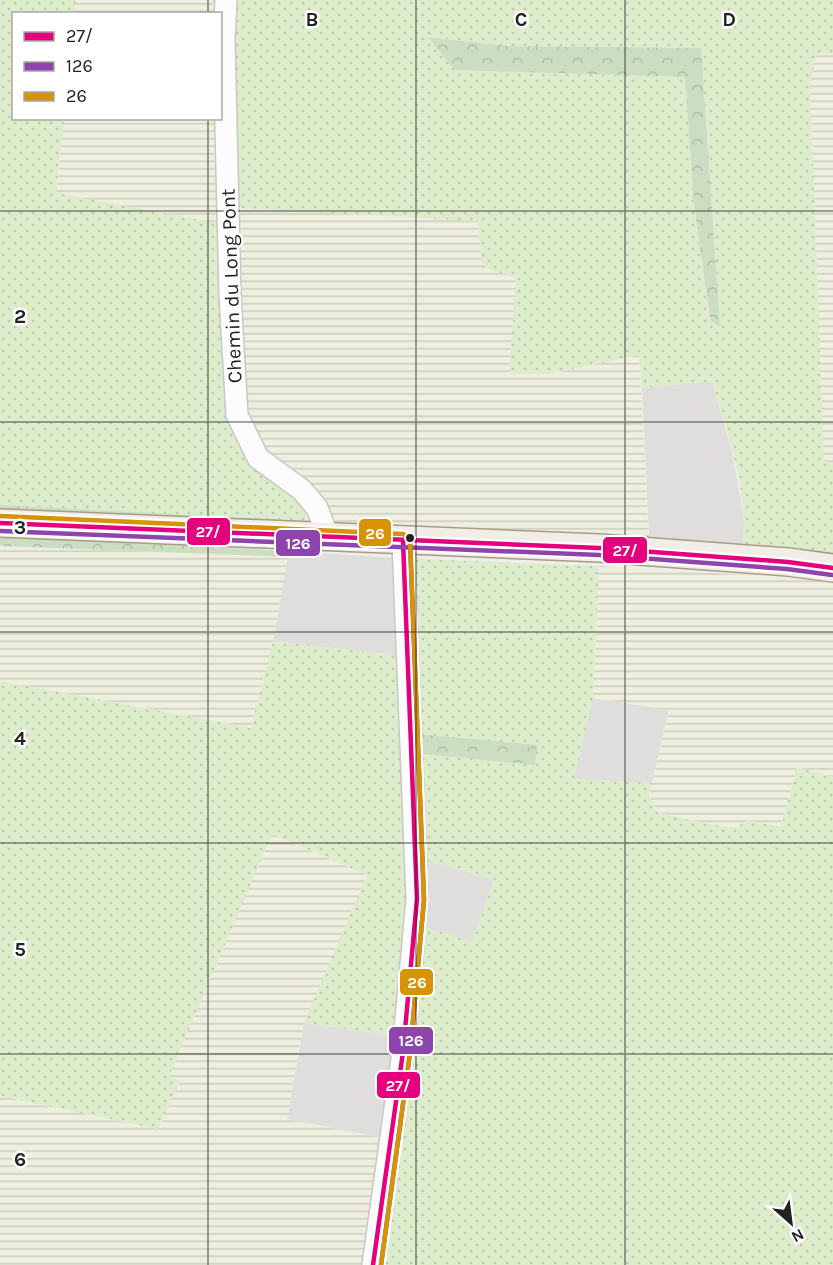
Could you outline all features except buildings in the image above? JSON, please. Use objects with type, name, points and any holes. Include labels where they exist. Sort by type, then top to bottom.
[{"type":"main road","points":[[0,523],[598,548],[788,562],[833,568]]},
{"type":"street","name":"Chemin du Long Pont","points":[[226,0],[224,39],[230,296],[237,415],[258,458],[302,490],[317,508],[328,537]]},
{"type":"street","points":[[374,1265],[403,1052],[417,899],[403,541]]},
{"type":"shaded area","points":[[712,381],[733,456],[745,525],[742,547],[649,538],[642,388]]},
{"type":"shaded area","points":[[288,551],[395,558],[402,656],[273,641]]},
{"type":"shaded area","points":[[593,698],[669,710],[652,783],[573,779]]},
{"type":"shaded area","points":[[408,855],[494,880],[471,943],[408,921]]},
{"type":"shaded area","points":[[304,1023],[397,1036],[383,1138],[287,1119]]},
{"type":"green space","points":[[0,0],[76,0],[75,12],[12,12],[12,120],[64,120],[56,193],[222,224],[231,416],[297,493],[307,510],[305,521],[0,505]]},
{"type":"green space","points":[[76,0],[213,0],[214,12],[75,12]]},
{"type":"green space","points":[[213,0],[833,0],[833,53],[816,54],[810,85],[824,461],[833,463],[833,558],[742,547],[744,526],[740,484],[712,381],[642,388],[639,355],[549,374],[509,374],[516,278],[482,267],[478,221],[222,207],[222,12],[214,12]],"holes":[[[429,37],[507,46],[701,48],[720,326],[709,320],[694,205],[685,77],[455,70]]]},
{"type":"green space","points":[[428,37],[507,46],[701,48],[720,327],[710,320],[694,205],[685,77],[455,70]]},
{"type":"green space","points":[[833,53],[833,463],[824,461],[810,85],[816,54]]},
{"type":"green space","points":[[64,120],[218,120],[222,207],[478,221],[482,267],[517,278],[549,374],[639,355],[649,538],[482,533],[305,521],[307,510],[56,193]]},
{"type":"green space","points":[[0,505],[305,521],[302,528],[0,515]]},
{"type":"green space","points":[[0,537],[288,551],[288,557],[0,546]]},
{"type":"green space","points":[[0,546],[288,557],[273,641],[251,728],[0,681]]},
{"type":"green space","points":[[395,558],[599,566],[593,698],[574,779],[652,783],[649,796],[658,813],[735,829],[747,820],[781,827],[797,767],[833,777],[833,1265],[365,1265],[397,1036],[304,1023],[367,875],[272,834],[169,1076],[180,1081],[158,1129],[0,1096],[0,681],[251,728],[273,641],[402,656]],"holes":[[[408,855],[494,880],[471,942],[408,921]]]},
{"type":"green space","points":[[599,566],[782,577],[833,583],[833,777],[797,767],[781,827],[748,820],[735,829],[658,813],[649,796],[669,710],[593,698]]},
{"type":"green space","points":[[405,733],[537,745],[535,765],[405,752]]},
{"type":"green space","points":[[272,834],[367,875],[304,1023],[287,1119],[383,1138],[365,1265],[0,1265],[0,1096],[158,1129],[180,1081],[169,1076]]},
{"type":"transit line","name":"26","points":[[0,516],[403,534],[410,538],[424,900],[410,1053],[381,1265]]},
{"type":"transit line","name":"27/","points":[[0,523],[599,548],[788,562],[833,568]]},
{"type":"transit line","name":"126","points":[[0,531],[599,555],[787,569],[832,575]]},
{"type":"transit line","name":"27/","points":[[373,1265],[403,1052],[417,899],[403,541]]},
{"type":"transit line","name":"126","points":[[381,1265],[410,1053],[424,900],[410,541]]}]
